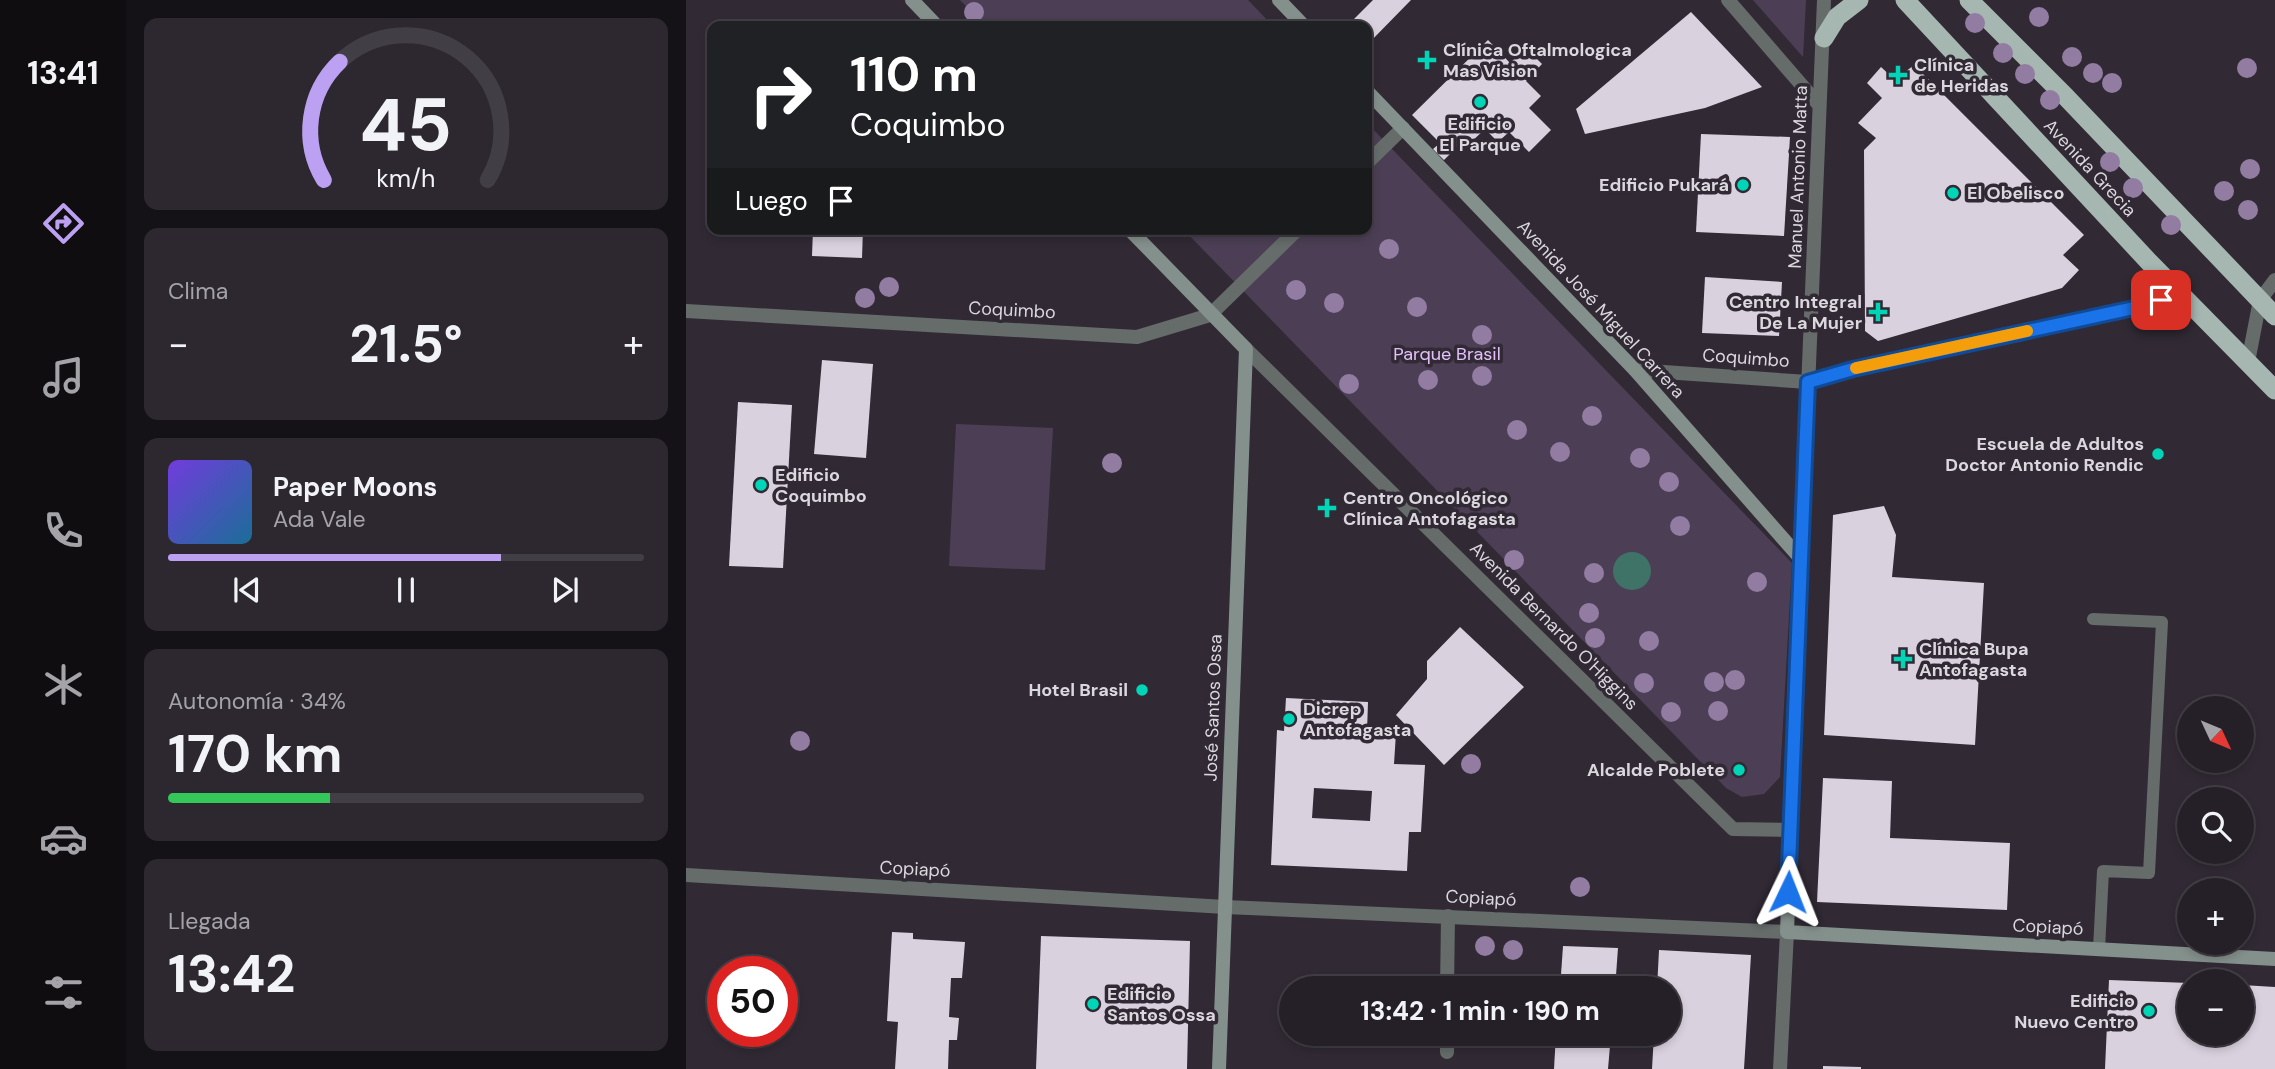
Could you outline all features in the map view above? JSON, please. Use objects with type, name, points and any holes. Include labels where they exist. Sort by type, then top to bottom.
[{"type":"highway","points":[[1824,38],[1837,18],[1859,0]]},
{"type":"highway","name":"Avenida Grecia","points":[[1905,0],[2180,293],[2275,390]]},
{"type":"highway","name":"Avenida Grecia","points":[[1969,0],[2066,97],[2275,316]]},
{"type":"main road","points":[[912,0],[932,21]]},
{"type":"main road","points":[[1279,0],[1299,21]]},
{"type":"main road","name":"Avenida José Miguel Carrera","points":[[1372,96],[1635,370],[1801,559]]},
{"type":"main road","name":"Avenida Bernardo O'Higgins","points":[[1135,235],[1246,349]]},
{"type":"main road","name":"José Santos Ossa","points":[[1219,1069],[1246,349]]},
{"type":"main road","name":"Manuel Antonio Matta","points":[[1787,932],[1801,559]]},
{"type":"main road","name":"Copiapó","points":[[1787,932],[2275,959]]},
{"type":"street","points":[[1728,0],[1819,105]]},
{"type":"street","name":"Manuel Antonio Matta","points":[[1801,559],[1824,0]]},
{"type":"street","points":[[1372,158],[1403,128]]},
{"type":"street","name":"Coquimbo","points":[[686,312],[1137,337],[1210,314],[1292,235]]},
{"type":"street","points":[[2248,362],[2260,300],[2275,280]]},
{"type":"street","name":"Coquimbo","points":[[1635,370],[1808,382],[1853,369],[2143,306],[2180,293]]},
{"type":"street","name":"Avenida Bernardo O'Higgins","points":[[1246,349],[1733,829],[1791,830]]},
{"type":"street","name":"Copiapó","points":[[686,875],[1225,907],[1787,932]]},
{"type":"street","points":[[1447,976],[1448,916]]},
{"type":"street","name":"Manuel Antonio Matta","points":[[1780,1069],[1787,932]]},
{"type":"street","points":[[1447,1046],[1447,1052]]},
{"type":"lane","points":[[2093,619],[2162,622],[2149,873],[2103,871],[2099,949]]},
{"type":"green space","points":[[960,0],[1248,0],[1268,21],[980,21]]},
{"type":"green space","points":[[1753,0],[1806,0],[1803,57]]},
{"type":"green space","name":"Parque Brasil","points":[[1372,128],[1792,563],[1780,777],[1764,794],[1742,797],[1726,788],[1189,235],[1372,235]]},
{"type":"green space","points":[[956,424],[1053,428],[1045,570],[949,566]]},
{"type":"shaded area","points":[[1632,552],[1645,558],[1651,571],[1645,584],[1632,590],[1619,584],[1613,571],[1619,558]]},
{"type":"building","points":[[1373,0],[1411,0],[1372,40],[1372,21],[1352,21]]},
{"type":"building","points":[[1691,12],[1762,87],[1705,108],[1585,134],[1576,109]]},
{"type":"building","name":"Edificio El Parque","points":[[1488,40],[1510,63],[1526,48],[1542,64],[1526,81],[1541,96],[1529,108],[1551,130],[1529,152],[1509,132],[1498,142],[1485,129],[1468,145],[1464,140],[1444,160],[1433,149],[1440,143],[1412,115]]},
{"type":"building","name":"El Obelisco","points":[[1914,65],[2084,235],[2063,255],[2079,270],[2062,288],[1878,341],[1865,331],[1864,150],[1876,138],[1858,123],[1882,98],[1867,83],[1881,67],[1895,80]]},
{"type":"building","name":"Edificio Pukará","points":[[1701,134],[1790,137],[1784,236],[1696,232]]},
{"type":"building","points":[[813,235],[863,235],[862,258],[812,256]]},
{"type":"building","points":[[1705,277],[1782,282],[1779,336],[1702,333]]},
{"type":"building","points":[[822,360],[873,364],[866,458],[814,454]]},
{"type":"building","name":"Edificio Coquimbo","points":[[738,402],[792,405],[783,568],[729,566]]},
{"type":"building","name":"Clínica Bupa Antofagasta","points":[[1884,506],[1896,535],[1892,577],[1984,583],[1975,745],[1824,735],[1833,515]]},
{"type":"building","points":[[1460,627],[1524,687],[1444,765],[1396,715],[1427,679],[1427,661]]},
{"type":"building","points":[[1286,698],[1368,702],[1367,732],[1396,733],[1394,764],[1425,765],[1421,832],[1409,832],[1407,871],[1271,865],[1277,730],[1284,731]],"holes":[[[1314,788],[1372,791],[1370,821],[1312,818]]]},
{"type":"building","points":[[1823,778],[1892,781],[1890,838],[2010,843],[2007,910],[1817,902]]},
{"type":"building","points":[[892,932],[913,933],[913,939],[965,942],[962,978],[951,978],[949,1017],[959,1018],[957,1040],[949,1040],[948,1069],[895,1069],[898,1022],[887,1021]]},
{"type":"building","name":"Edificio Santos Ossa","points":[[1041,936],[1190,941],[1187,1069],[1036,1069]]},
{"type":"building","points":[[1563,946],[1618,948],[1616,976],[1561,976]]},
{"type":"building","points":[[1659,950],[1751,955],[1744,1069],[1652,1069],[1653,1046],[1681,1046],[1681,976],[1658,976]]},
{"type":"building","name":"Edificio Nuevo Centro","points":[[2109,980],[2177,983],[2177,1046],[2254,1046],[2254,986],[2275,987],[2275,1069],[2105,1069]]},
{"type":"building","points":[[1555,1046],[1610,1046],[1608,1069],[1554,1069]]},
{"type":"building","points":[[1823,1066],[1861,1067],[1861,1069],[1823,1069]]},
{"type":"slow traffic","points":[[1856,368],[2027,331]]},
{"type":"place","name":"Clínica Oftalmologica Mas Vision","points":[[1427,60]]},
{"type":"place","name":"Clínica de Heridas","points":[[1898,75]]},
{"type":"place","name":"Edificio El Parque","points":[[1480,102]]},
{"type":"place","name":"Edificio Pukará","points":[[1743,185]]},
{"type":"place","name":"El Obelisco","points":[[1953,193]]},
{"type":"place","name":"Centro Integral De La Mujer","points":[[1878,312]]},
{"type":"place","name":"Escuela de Adultos Doctor Antonio Rendic","points":[[2158,454]]},
{"type":"place","name":"Edificio Coquimbo","points":[[761,485]]},
{"type":"place","name":"Centro Oncológico Clínica Antofagasta","points":[[1327,508]]},
{"type":"place","name":"Clínica Bupa Antofagasta","points":[[1903,659]]},
{"type":"place","name":"Hotel Brasil","points":[[1142,690]]},
{"type":"place","name":"Dicrep Antofagasta","points":[[1289,719]]},
{"type":"place","name":"Alcalde Poblete","points":[[1739,770]]},
{"type":"place","name":"Edificio Santos Ossa","points":[[1093,1004]]},
{"type":"place","name":"Edificio Nuevo Centro","points":[[2149,1011]]},
{"type":"route","points":[[1788,892],[1808,382],[1853,369],[2161,300]]}]
